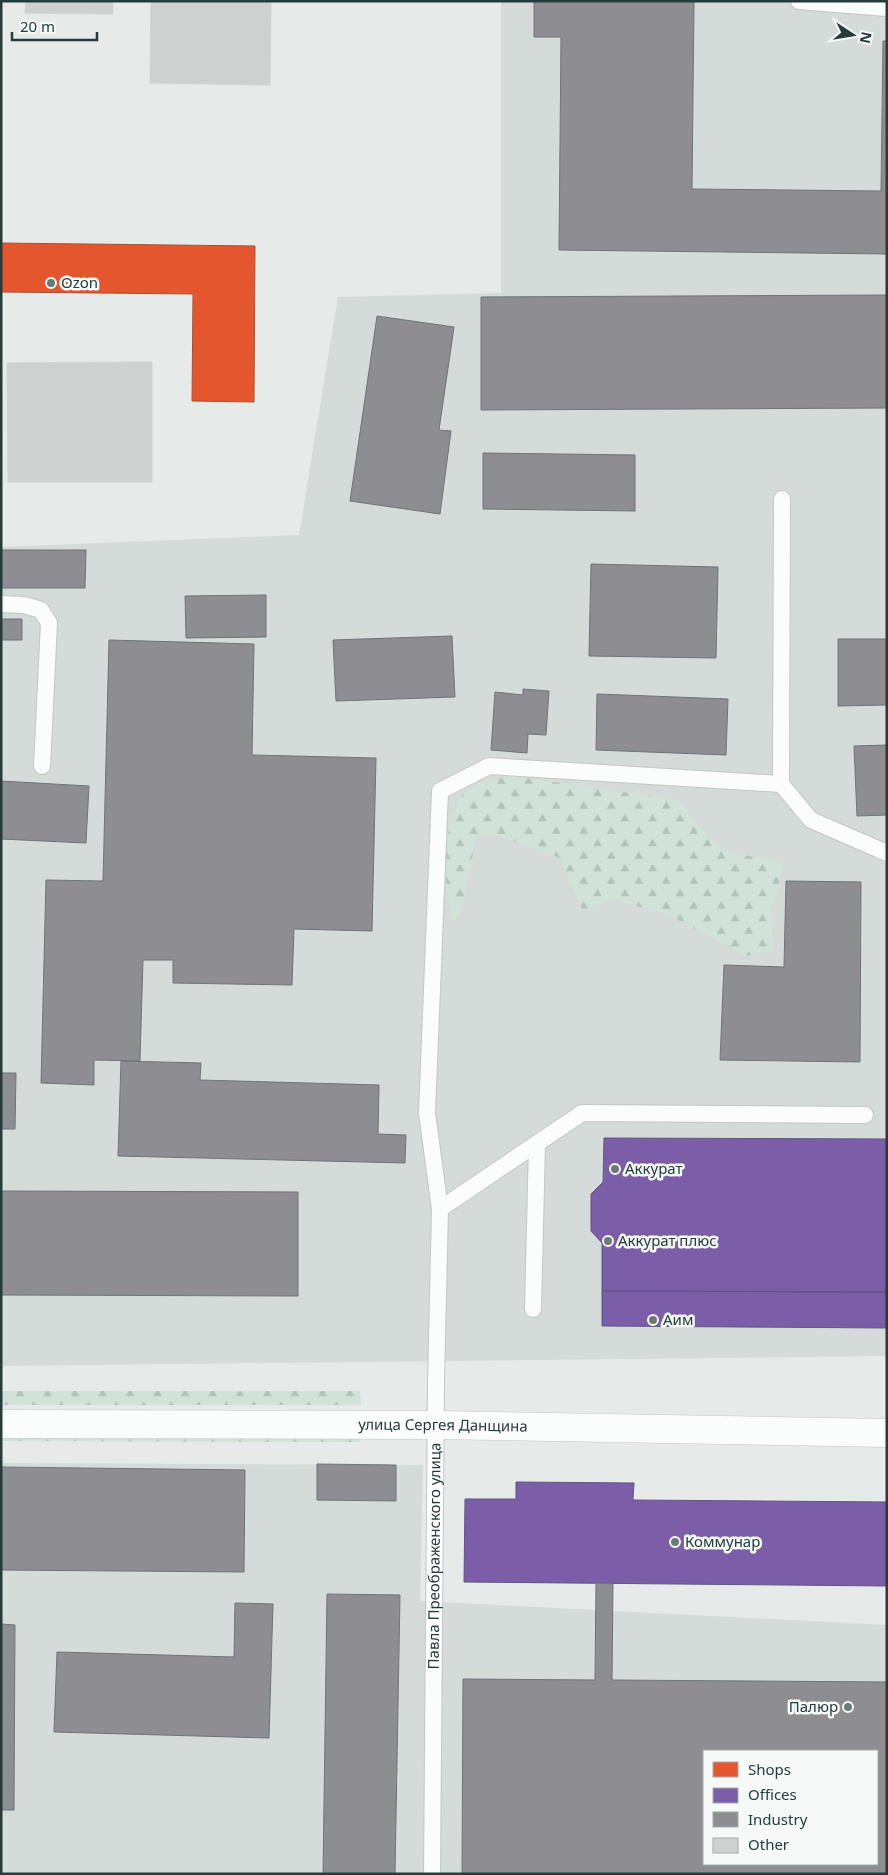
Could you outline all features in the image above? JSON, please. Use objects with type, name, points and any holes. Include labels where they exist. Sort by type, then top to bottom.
[{"type":"street","name":"улица Сергея Данщина","points":[[1,1424],[436,1425],[887,1434]]},
{"type":"lane","points":[[799,1],[887,8]]},
{"type":"lane","points":[[782,499],[781,784],[811,820],[887,853]]},
{"type":"lane","points":[[1,604],[24,605],[41,610],[49,623],[42,766]]},
{"type":"lane","name":"Павла Преображенского улица","points":[[432,1874],[440,1209],[427,1113],[440,791],[489,766],[781,784]]},
{"type":"lane","points":[[440,1209],[582,1113],[865,1115]]},
{"type":"lane","points":[[533,1309],[537,1145]]},
{"type":"shaded area","points":[[501,1],[887,1],[887,1356],[1,1366],[1,547],[299,535],[338,297],[501,293]]},
{"type":"shaded area","points":[[1,1463],[423,1465],[420,1601],[887,1625],[887,1874],[1,1874]]},
{"type":"green space","points":[[513,776],[679,800],[695,823],[724,851],[784,863],[772,913],[773,951],[746,956],[671,916],[613,899],[583,911],[560,858],[503,837],[477,834],[463,902],[454,926],[447,893],[444,847],[459,797],[482,782]]},
{"type":"green space","points":[[1,1391],[360,1391],[361,1405],[1,1405]]},
{"type":"green space","points":[[1,1432],[360,1432],[360,1442],[1,1441]]},
{"type":"building: Shops","points":[[1,243],[255,246],[254,402],[192,401],[193,294],[1,292]]},
{"type":"building: Offices","points":[[604,1138],[887,1139],[887,1292],[602,1291],[602,1243],[591,1231],[591,1194],[603,1182]]},
{"type":"building: Offices","points":[[602,1291],[887,1292],[887,1328],[602,1326]]},
{"type":"building: Offices","name":"Коммунар","points":[[516,1482],[634,1483],[633,1500],[887,1502],[887,1586],[464,1582],[465,1499],[516,1499]]},
{"type":"building: Industry","points":[[534,1],[694,1],[692,189],[881,191],[883,41],[887,41],[887,254],[559,250],[561,37],[534,37]]},
{"type":"building: Industry","points":[[887,295],[887,408],[481,410],[481,297]]},
{"type":"building: Industry","points":[[377,316],[454,327],[439,430],[451,431],[440,514],[350,501]]},
{"type":"building: Industry","points":[[483,453],[635,455],[635,511],[483,509]]},
{"type":"building: Industry","points":[[1,550],[86,550],[85,588],[1,588]]},
{"type":"building: Industry","points":[[591,564],[718,567],[716,658],[589,656]]},
{"type":"building: Industry","points":[[266,595],[266,637],[186,638],[185,596]]},
{"type":"building: Industry","points":[[1,619],[22,619],[22,640],[1,640]]},
{"type":"building: Industry","points":[[452,636],[455,697],[336,701],[333,640]]},
{"type":"building: Industry","points":[[838,639],[887,639],[887,705],[838,706]]},
{"type":"building: Industry","points":[[109,640],[254,644],[252,755],[376,758],[372,931],[294,929],[292,985],[173,983],[173,960],[143,960],[140,1061],[94,1060],[94,1085],[41,1083],[46,880],[103,881]]},
{"type":"building: Industry","points":[[523,689],[549,691],[546,735],[528,734],[527,753],[491,750],[495,692],[523,695]]},
{"type":"building: Industry","points":[[597,694],[728,699],[726,755],[596,750]]},
{"type":"building: Industry","points":[[887,745],[887,815],[857,816],[854,746]]},
{"type":"building: Industry","points":[[1,781],[89,786],[86,843],[1,839]]},
{"type":"building: Industry","points":[[786,881],[861,882],[860,1062],[720,1060],[724,965],[784,967]]},
{"type":"building: Industry","points":[[121,1061],[201,1063],[200,1080],[379,1085],[378,1134],[406,1135],[405,1163],[118,1156]]},
{"type":"building: Industry","points":[[1,1073],[16,1073],[15,1129],[1,1129]]},
{"type":"building: Industry","points":[[1,1191],[298,1192],[298,1296],[1,1295]]},
{"type":"building: Industry","points":[[317,1464],[396,1465],[396,1501],[317,1500]]},
{"type":"building: Industry","points":[[1,1467],[245,1470],[244,1572],[1,1570]]},
{"type":"building: Industry","points":[[596,1583],[613,1584],[612,1680],[887,1682],[887,1874],[462,1874],[463,1679],[595,1680]]},
{"type":"building: Industry","points":[[327,1594],[400,1595],[395,1874],[323,1874]]},
{"type":"building: Industry","points":[[235,1603],[273,1604],[269,1738],[54,1732],[57,1652],[234,1657]]},
{"type":"building: Industry","points":[[1,1624],[15,1625],[14,1810],[1,1810]]},
{"type":"building: Other","points":[[26,1],[113,1],[113,14],[25,13]]},
{"type":"building: Other","points":[[151,1],[271,1],[270,85],[150,83]]},
{"type":"building: Other","points":[[152,362],[152,482],[8,482],[7,363]]},
{"type":"place","name":"Ozon","points":[[51,283]]},
{"type":"place","name":"Аккурат","points":[[615,1169]]},
{"type":"place","name":"Аккурат плюс","points":[[608,1241]]},
{"type":"place","name":"Аим","points":[[653,1320]]},
{"type":"place","name":"Коммунар","points":[[675,1542]]},
{"type":"place","name":"Палюр","points":[[848,1707]]}]
